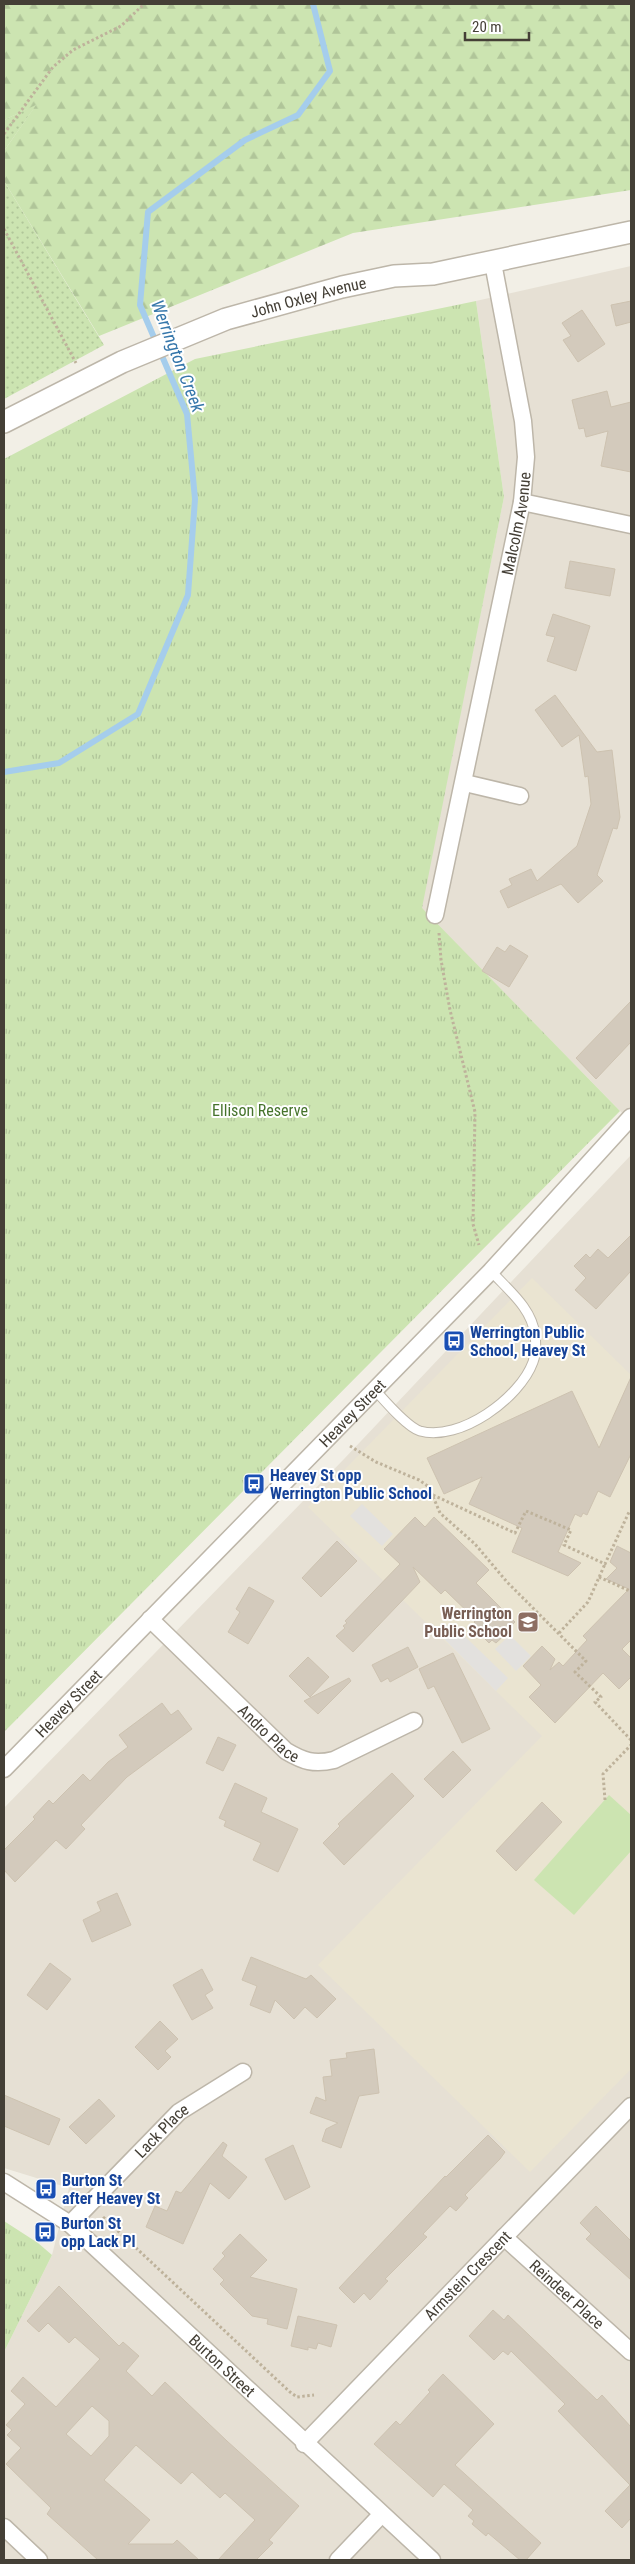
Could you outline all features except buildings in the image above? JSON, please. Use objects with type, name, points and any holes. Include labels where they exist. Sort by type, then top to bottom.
[{"type":"street","name":"John Oxley Avenue","points":[[4,422],[122,362],[194,330],[258,310],[342,287],[394,276],[433,274],[493,263],[631,232]]},
{"type":"street","name":"Malcolm Avenue","points":[[435,915],[465,783],[522,502],[526,457],[524,431],[493,263]]},
{"type":"street","points":[[522,502],[631,525]]},
{"type":"street","points":[[465,783],[520,796]]},
{"type":"street","name":"Heavey Street","points":[[4,1769],[491,1271],[631,1117]]},
{"type":"street","name":"Andro Place","points":[[150,1619],[286,1751],[305,1761],[321,1764],[334,1760],[414,1721]]},
{"type":"street","name":"Lack Place","points":[[70,2224],[179,2112],[243,2072]]},
{"type":"street","name":"Armstein Crescent","points":[[304,2444],[631,2106]]},
{"type":"street","name":"Burton Street","points":[[4,2182],[70,2224],[304,2444],[432,2560]]},
{"type":"street","name":"Reindeer Place","points":[[504,2237],[631,2352]]},
{"type":"street","points":[[338,2560],[381,2514]]},
{"type":"street","points":[[4,2527],[39,2560]]},
{"type":"lane","points":[[375,1390],[395,1412],[419,1431],[440,1432],[480,1419],[513,1393],[526,1376],[534,1361],[535,1334],[528,1311],[491,1271]]},
{"type":"path","points":[[4,134],[53,67],[73,50],[121,26],[144,4]]},
{"type":"path","points":[[4,228],[85,380]]},
{"type":"path","points":[[435,915],[450,1010],[475,1112],[473,1224],[479,1245]]},
{"type":"path","points":[[350,1446],[376,1462],[419,1480],[429,1487],[440,1513],[475,1544],[507,1582],[586,1661],[575,1672],[601,1697],[595,1702],[631,1740]]},
{"type":"path","points":[[432,1494],[515,1533],[526,1510],[571,1530],[564,1545],[605,1564]]},
{"type":"path","points":[[558,1634],[588,1602],[629,1512],[631,1512]]},
{"type":"path","points":[[600,1577],[630,1591]]},
{"type":"path","points":[[605,1800],[603,1774],[631,1745]]},
{"type":"path","points":[[100,2214],[290,2392],[297,2397],[314,2395]]},
{"type":"shaded area","points":[[631,266],[631,1122],[421,908],[504,497],[476,301]]},
{"type":"shaded area","points":[[631,1155],[631,2560],[4,2560],[4,2352],[52,2255],[69,2188],[4,2168],[4,1808],[344,1459]]},
{"type":"shaded area","name":"Werrington Public School","points":[[532,1278],[631,1375],[631,2069],[530,2172],[318,1965],[542,1736],[308,1507]]},
{"type":"shaded area","points":[[362,1504],[393,1534],[382,1546],[350,1516]]},
{"type":"shaded area","points":[[450,1622],[508,1678],[496,1691],[439,1634]]},
{"type":"shaded area","points":[[510,1635],[531,1656],[516,1671],[495,1649]]},
{"type":"green space","points":[[4,4],[631,4],[631,190],[353,233],[99,336],[4,181],[4,151],[36,105],[4,120]]},
{"type":"green space","points":[[37,104],[4,151],[4,120]]},
{"type":"green space","points":[[4,181],[104,345],[4,399]]},
{"type":"green space","name":"Ellison Reserve","points":[[476,301],[504,497],[422,908],[620,1111],[4,1732],[4,459],[195,359]]},
{"type":"green space","points":[[609,1795],[631,1815],[631,1851],[574,1915],[534,1880]]},
{"type":"green space","points":[[4,2221],[38,2243],[52,2255],[4,2352]]},
{"type":"waterway","name":"Werrington Creek","points":[[4,772],[59,763],[138,714],[188,595],[195,499],[187,414],[140,305],[148,212],[245,140],[298,115],[330,71],[313,4]]},
{"type":"place","name":"Werrington Public School, Heavey St","points":[[454,1341]]},
{"type":"place","name":"Heavey St opp Werrington Public School","points":[[254,1484]]},
{"type":"place","name":"Werrington Public School","points":[[528,1622]]},
{"type":"place","name":"Burton St after Heavey St","points":[[46,2189]]},
{"type":"place","name":"Burton St opp Lack Pl","points":[[45,2232]]}]
